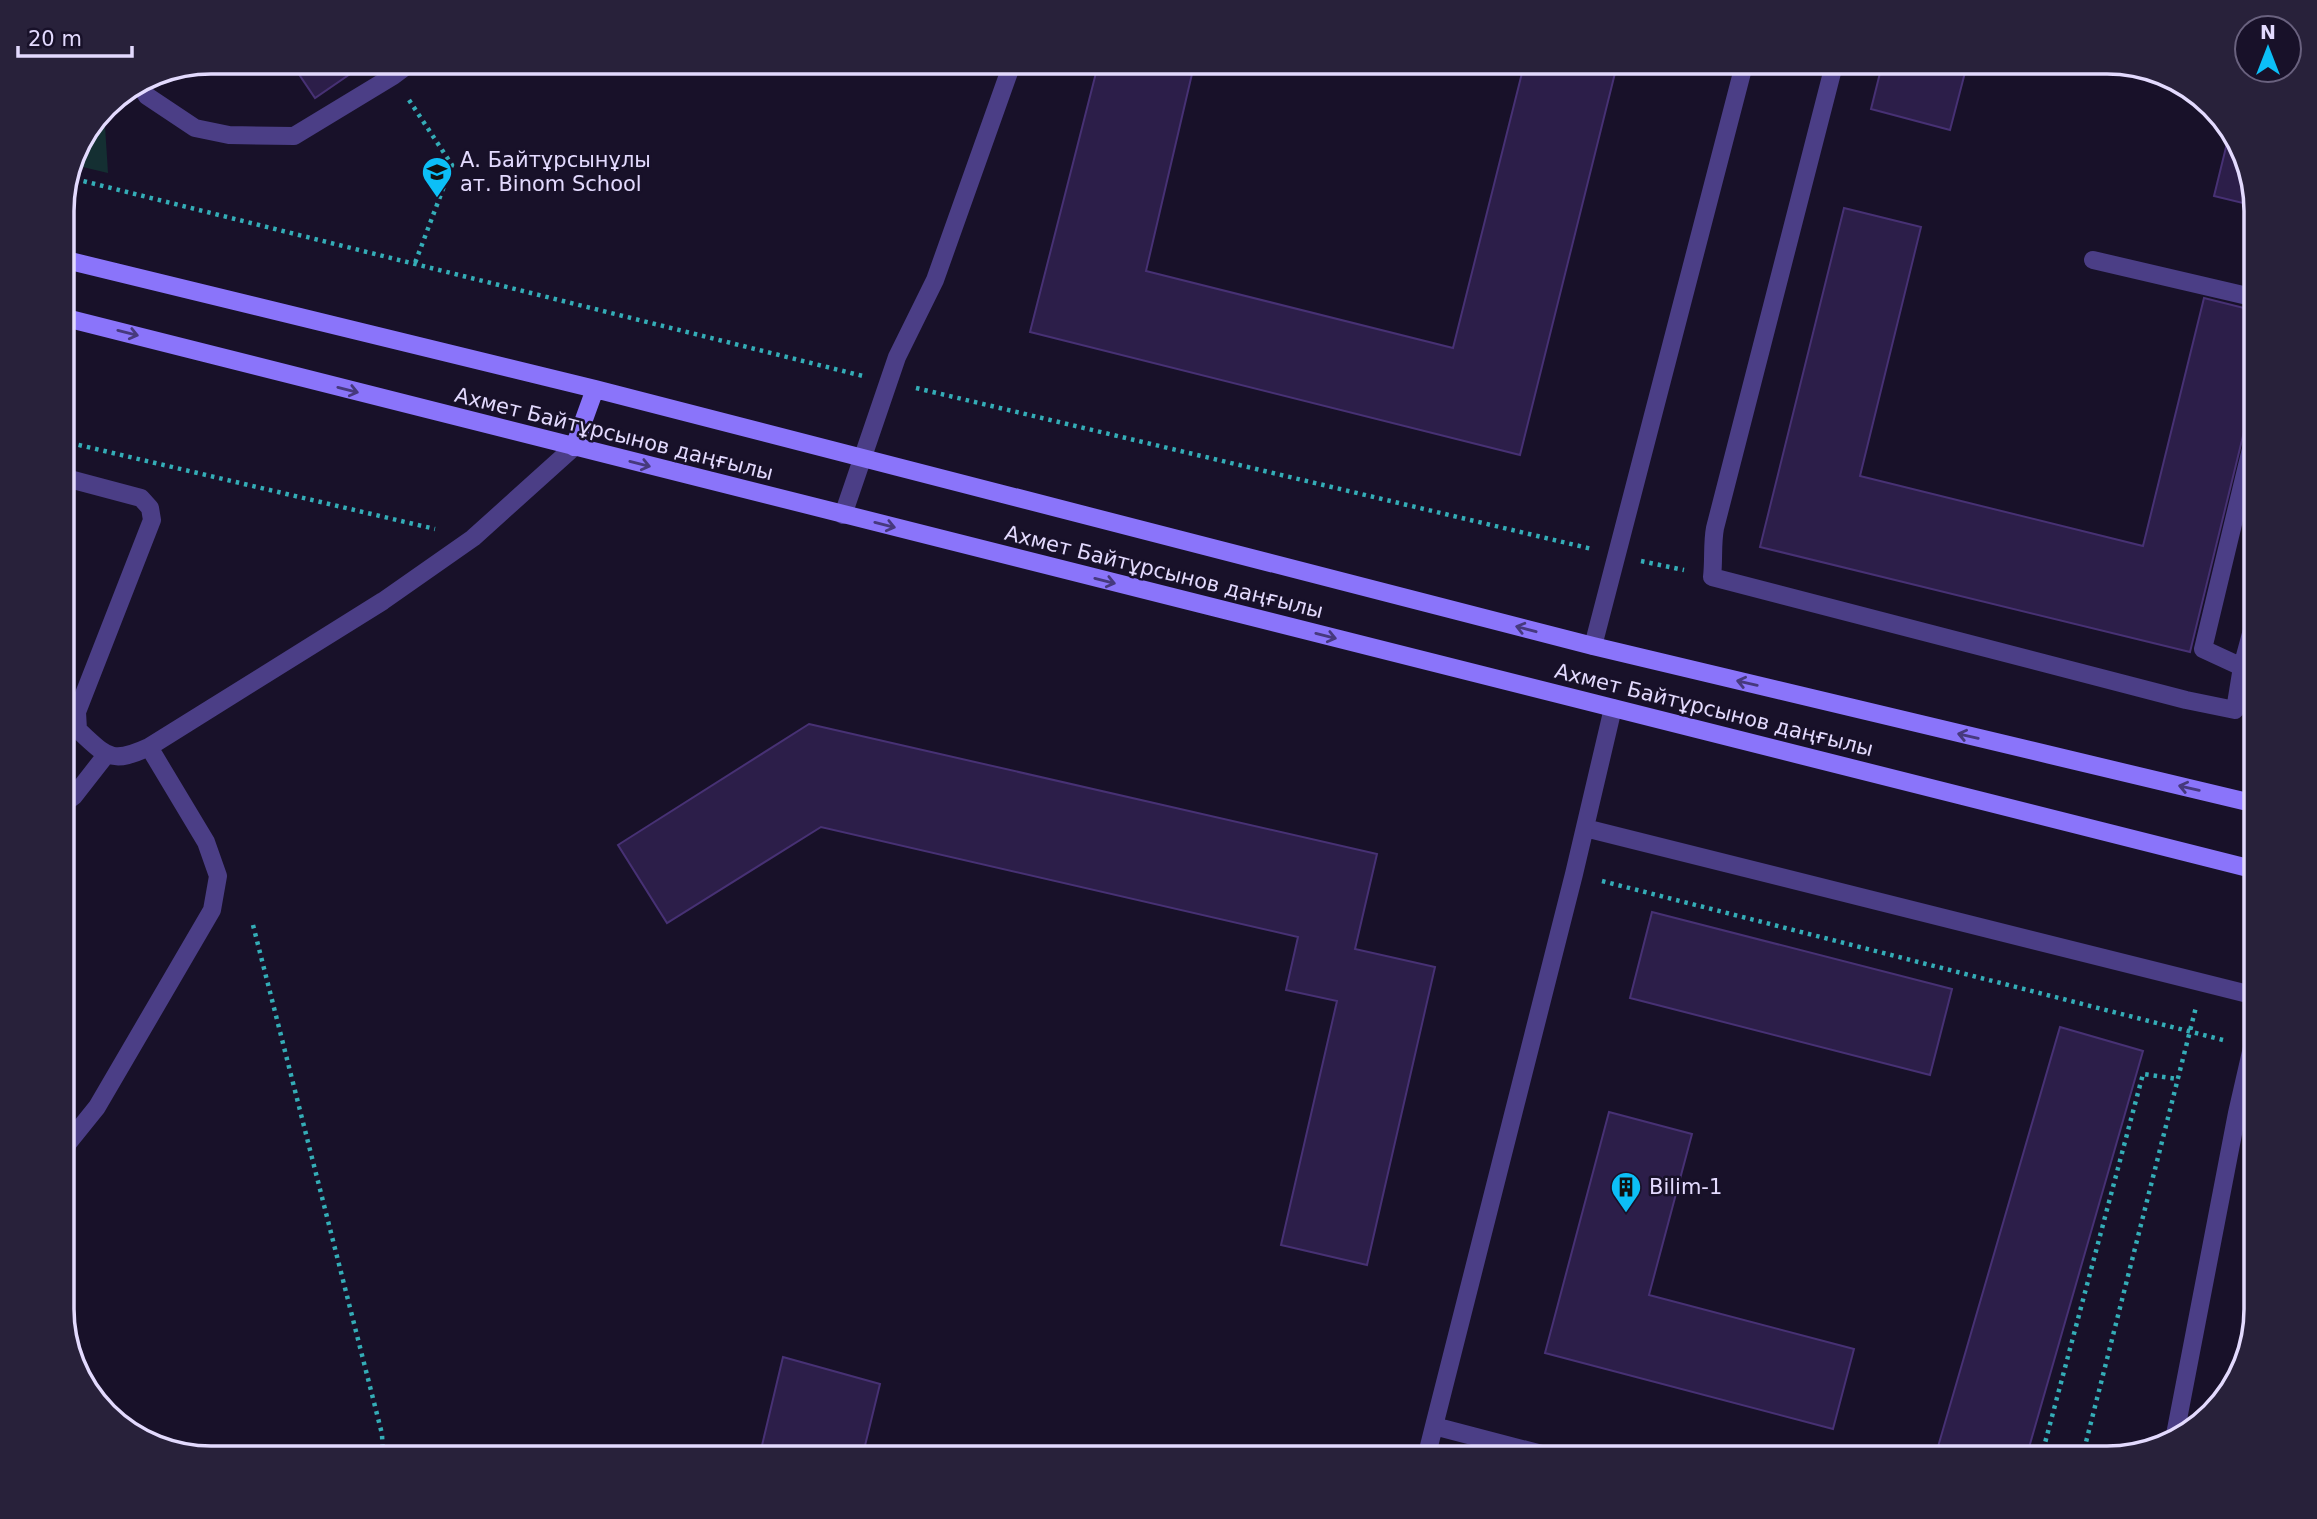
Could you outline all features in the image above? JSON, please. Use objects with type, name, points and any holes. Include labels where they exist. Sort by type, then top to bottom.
[{"type":"street","name":"Ахмет Байтұрсынов даңғылы","points":[[74,262],[595,389],[1593,646],[2244,801]]},
{"type":"street","name":"Ахмет Байтұрсынов даңғылы","points":[[74,320],[2244,867]]},
{"type":"street","points":[[574,447],[595,389]]},
{"type":"lane","points":[[144,91],[147,96],[195,128],[229,135],[294,136],[396,74]]},
{"type":"lane","points":[[843,514],[897,357],[936,280],[1008,74]]},
{"type":"lane","points":[[1593,646],[1742,74]]},
{"type":"lane","points":[[1832,74],[1716,528],[1712,577],[2186,700],[2235,710],[2244,660]]},
{"type":"lane","points":[[2093,260],[2244,295]]},
{"type":"lane","points":[[74,721],[78,730],[106,755],[128,757],[149,747],[383,601],[474,538],[574,447]]},
{"type":"lane","points":[[2242,667],[2203,649],[2244,478]]},
{"type":"lane","points":[[74,480],[141,498],[150,508],[152,520],[74,699]]},
{"type":"lane","points":[[1429,1446],[1574,874],[1613,708]]},
{"type":"lane","points":[[74,1136],[97,1107],[212,910],[219,876],[206,842],[149,747]]},
{"type":"lane","points":[[74,796],[106,755]]},
{"type":"lane","points":[[1585,828],[2244,993]]},
{"type":"lane","points":[[2177,1426],[2244,1088]]},
{"type":"lane","points":[[1434,1426],[1511,1446]]},
{"type":"path","points":[[393,76],[453,165],[414,264]]},
{"type":"path","points":[[74,444],[474,538]]},
{"type":"path","points":[[1574,874],[2190,1032],[2244,1037]]},
{"type":"path","points":[[253,925],[382,1434],[382,1446]]},
{"type":"path","points":[[2085,1446],[2202,983]]},
{"type":"path","points":[[2044,1446],[2143,1074],[2178,1079]]},
{"type":"green space","points":[[104,125],[105,126],[108,173],[81,167],[92,142]]},
{"type":"building","points":[[299,74],[350,74],[315,98]]},
{"type":"building","points":[[1096,74],[1192,74],[1146,271],[1453,348],[1522,74],[1615,74],[1520,455],[1030,332]]},
{"type":"building","points":[[1880,74],[1965,74],[1950,130],[1871,109]]},
{"type":"building","points":[[2227,145],[2239,175],[2243,203],[2214,196]]},
{"type":"building","points":[[1844,208],[1921,227],[1860,476],[2143,546],[2204,298],[2244,308],[2244,432],[2190,652],[1760,547]]},
{"type":"building","points":[[809,724],[1377,854],[1355,949],[1435,967],[1367,1265],[1281,1245],[1337,1001],[1286,990],[1298,937],[821,827],[667,923],[618,845]]},
{"type":"building","points":[[1652,912],[1952,989],[1930,1075],[1630,998]]},
{"type":"building","points":[[2060,1027],[2143,1051],[2029,1446],[1938,1446]]},
{"type":"building","name":"Bilim-1","points":[[1609,1112],[1692,1134],[1649,1295],[1854,1349],[1833,1429],[1545,1353]]},
{"type":"building","points":[[783,1357],[880,1384],[865,1446],[762,1446]]},
{"type":"place","name":"А. Байтұрсынұлы ат. Binom School","points":[[437,199]]},
{"type":"place","name":"Bilim-1","points":[[1626,1214]]}]
